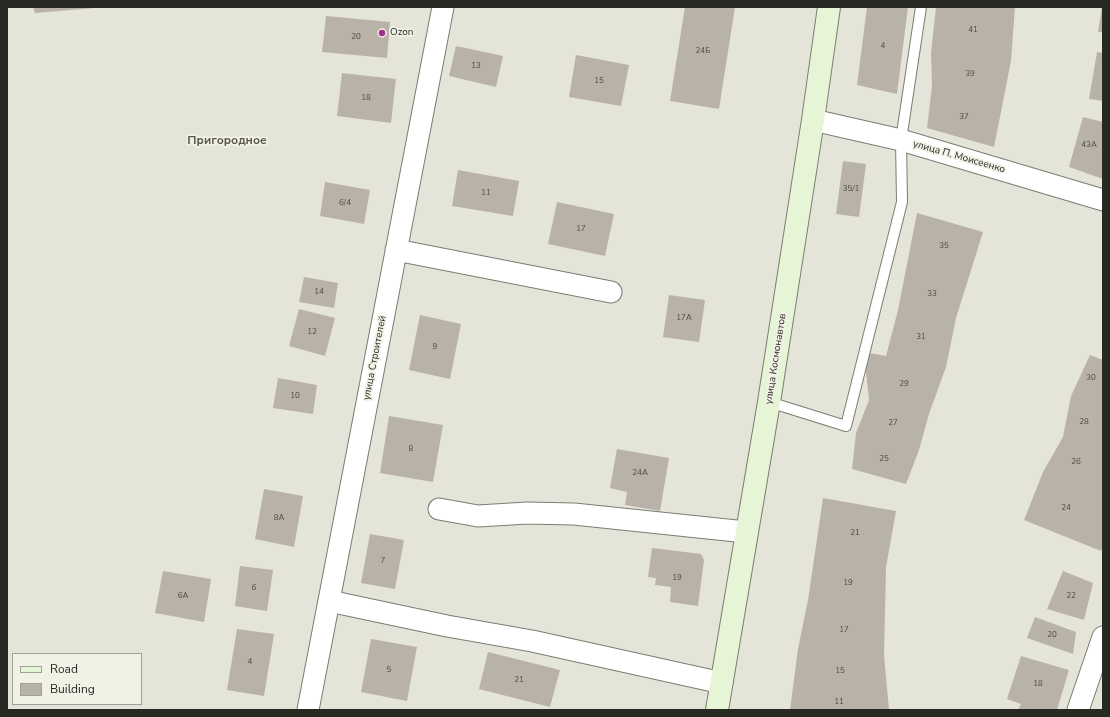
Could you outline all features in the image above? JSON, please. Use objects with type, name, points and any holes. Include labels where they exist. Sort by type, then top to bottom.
[{"type":"street","name":"улица Строителей","points":[[312,709],[329,602],[443,7]]},
{"type":"street","name":"улица Космонавтов","points":[[717,710],[769,402],[829,7]]},
{"type":"street","name":"улица П. Моисеенко","points":[[813,120],[901,140],[1103,200]]},
{"type":"street","points":[[396,250],[611,292]]},
{"type":"street","points":[[439,509],[478,516],[528,513],[574,514],[746,532]]},
{"type":"street","points":[[329,602],[532,641],[722,683]]},
{"type":"street","points":[[1078,710],[1103,637]]},
{"type":"lane","points":[[769,402],[846,426],[902,202],[901,140],[921,7]]},
{"type":"building","points":[[33,7],[95,7],[95,8],[35,13]]},
{"type":"building","points":[[685,7],[735,7],[719,109],[670,101]]},
{"type":"building","points":[[867,7],[908,7],[897,94],[857,85]]},
{"type":"building","points":[[936,7],[1015,7],[1011,61],[994,147],[927,128],[932,86],[931,53]]},
{"type":"building","points":[[1102,7],[1103,32],[1098,32]]},
{"type":"building","points":[[326,16],[390,22],[387,58],[322,52]]},
{"type":"building","points":[[456,46],[503,56],[496,87],[449,76]]},
{"type":"building","points":[[1097,52],[1103,53],[1103,101],[1089,99]]},
{"type":"building","points":[[576,55],[629,65],[621,106],[569,97]]},
{"type":"building","points":[[342,73],[396,79],[391,123],[337,116]]},
{"type":"building","points":[[1083,117],[1103,122],[1103,179],[1069,167]]},
{"type":"building","points":[[843,161],[866,164],[859,217],[836,214]]},
{"type":"building","points":[[458,170],[519,181],[513,216],[452,206]]},
{"type":"building","points":[[325,182],[370,190],[364,224],[320,216]]},
{"type":"building","points":[[557,202],[614,214],[605,256],[548,244]]},
{"type":"building","points":[[917,213],[983,232],[956,318],[946,367],[929,414],[919,450],[906,484],[852,469],[856,433],[869,400],[864,352],[886,356],[898,310]]},
{"type":"building","points":[[304,277],[338,283],[334,308],[299,302]]},
{"type":"building","points":[[669,295],[705,300],[699,342],[663,337]]},
{"type":"building","points":[[299,309],[335,318],[325,356],[289,346]]},
{"type":"building","points":[[420,315],[461,324],[450,379],[409,370]]},
{"type":"building","points":[[1090,355],[1103,360],[1103,544],[1101,551],[1024,520],[1043,472],[1063,437],[1071,396]]},
{"type":"building","points":[[278,378],[317,385],[313,414],[273,408]]},
{"type":"building","points":[[389,416],[443,425],[433,482],[380,473]]},
{"type":"building","points":[[617,449],[669,458],[660,511],[625,505],[627,492],[610,488]]},
{"type":"building","points":[[264,489],[303,496],[294,547],[255,539]]},
{"type":"building","points":[[823,498],[896,511],[886,567],[884,655],[889,710],[790,710],[798,649],[808,600]]},
{"type":"building","points":[[370,534],[404,540],[395,589],[361,583]]},
{"type":"building","points":[[652,548],[701,554],[704,560],[698,606],[670,602],[671,587],[655,585],[656,578],[648,577]]},
{"type":"building","points":[[240,566],[273,570],[267,611],[235,606]]},
{"type":"building","points":[[163,571],[211,579],[204,622],[155,613]]},
{"type":"building","points":[[1063,571],[1093,583],[1084,620],[1047,609]]},
{"type":"building","points":[[1035,617],[1076,632],[1073,654],[1027,638]]},
{"type":"building","points":[[237,629],[274,634],[264,696],[227,690]]},
{"type":"building","points":[[371,639],[417,647],[407,701],[361,692]]},
{"type":"building","points":[[488,652],[560,670],[550,707],[479,689]]},
{"type":"building","points":[[1021,656],[1069,670],[1057,710],[1018,710],[1021,704],[1007,699]]},
{"type":"place","name":"Ozon","points":[[382,33]]},
{"type":"district","name":"Пригородное","points":[[227,141]]}]
